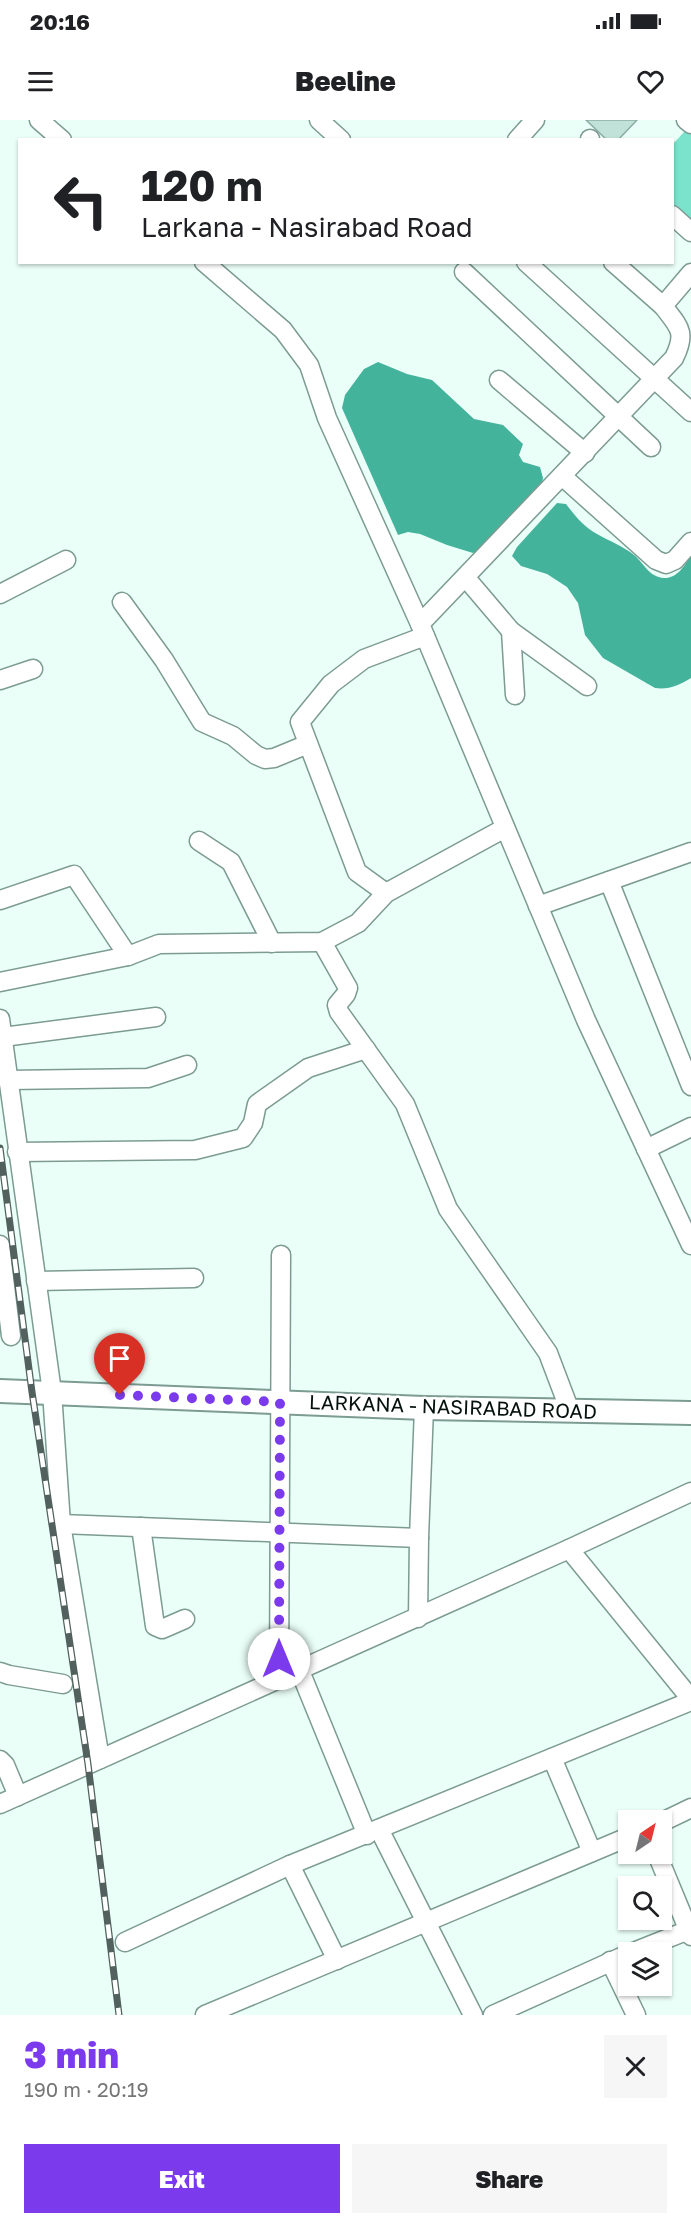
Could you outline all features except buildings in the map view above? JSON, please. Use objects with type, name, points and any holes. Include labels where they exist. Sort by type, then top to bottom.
[{"type":"main road","name":"LARKANA - NASIRABAD ROAD","points":[[0,1391],[424,1408],[691,1413]]},
{"type":"street","points":[[39,120],[60,138]]},
{"type":"street","points":[[319,120],[339,138]]},
{"type":"street","points":[[519,138],[535,120]]},
{"type":"street","points":[[686,120],[691,124]]},
{"type":"street","points":[[674,217],[691,232]]},
{"type":"street","points":[[206,264],[283,330],[309,365],[327,418],[422,630],[586,1020],[691,1245]]},
{"type":"street","points":[[528,264],[691,412]]},
{"type":"street","points":[[386,893],[357,872],[300,722],[331,684],[364,659],[422,630],[466,578],[674,358],[681,345],[681,328],[663,306],[615,264]]},
{"type":"street","points":[[464,272],[651,447]]},
{"type":"street","points":[[663,306],[691,273]]},
{"type":"street","points":[[499,380],[585,453]]},
{"type":"street","points":[[562,476],[656,560],[666,564],[675,560],[691,542]]},
{"type":"street","points":[[0,594],[66,560]]},
{"type":"street","points":[[466,578],[511,631],[586,686]]},
{"type":"street","points":[[122,602],[164,660],[202,722],[233,736],[256,755],[265,759],[274,758],[308,744]]},
{"type":"street","points":[[511,631],[515,694]]},
{"type":"street","points":[[0,680],[33,669]]},
{"type":"street","points":[[0,982],[128,956],[159,944],[322,942],[358,923],[386,893],[506,828]]},
{"type":"street","points":[[199,841],[231,862],[272,943]]},
{"type":"street","points":[[538,906],[691,852]]},
{"type":"street","points":[[0,900],[74,875],[128,956]]},
{"type":"street","points":[[609,881],[691,1086]]},
{"type":"street","points":[[322,942],[348,988],[338,1005],[339,1012],[405,1104],[448,1209],[548,1353],[570,1411]]},
{"type":"street","points":[[100,1759],[61,1524],[52,1392],[17,1152],[2,1028],[156,1017]]},
{"type":"street","points":[[17,1152],[195,1150],[243,1138],[253,1124],[257,1104],[308,1068],[366,1049]]},
{"type":"street","points":[[8,1080],[148,1078],[187,1065]]},
{"type":"street","points":[[646,1149],[691,1127]]},
{"type":"street","points":[[0,1245],[11,1336]]},
{"type":"street","points":[[279,1680],[280,1255]]},
{"type":"street","points":[[36,1281],[194,1278]]},
{"type":"street","points":[[418,1618],[418,1538],[424,1408]]},
{"type":"street","points":[[0,1804],[569,1550],[691,1492]]},
{"type":"street","points":[[61,1524],[418,1538]]},
{"type":"street","points":[[141,1527],[155,1626],[162,1629],[185,1619]]},
{"type":"street","points":[[125,1942],[290,1865],[691,1700],[569,1550]]},
{"type":"street","points":[[300,1671],[373,1832],[426,1923],[473,2015]]},
{"type":"street","points":[[0,1672],[63,1684]]},
{"type":"street","points":[[552,1758],[592,1852]]},
{"type":"street","points":[[0,1760],[5,1765],[18,1796]]},
{"type":"street","points":[[672,1817],[691,1808]]},
{"type":"street","points":[[206,2015],[618,1841]]},
{"type":"street","points":[[660,1942],[690,1931],[661,1864]]},
{"type":"street","points":[[290,1865],[337,1960]]},
{"type":"street","points":[[492,2015],[618,1958]]},
{"type":"street","points":[[610,1961],[636,2015]]},
{"type":"shaded area","points":[[686,130],[691,134],[691,223],[674,207],[674,143]]},
{"type":"shaded area","points":[[378,362],[407,374],[432,380],[474,419],[503,425],[523,444],[519,455],[523,462],[540,467],[543,478],[541,490],[490,545],[473,553],[420,534],[408,532],[398,535],[342,408],[345,395],[364,369]]},
{"type":"shaded area","points":[[557,503],[566,504],[588,528],[630,552],[658,577],[668,578],[676,574],[691,556],[691,678],[674,686],[655,688],[603,658],[585,635],[578,603],[567,587],[547,574],[521,566],[512,556],[517,547]]},
{"type":"railway","points":[[0,1148],[32,1392],[88,1764],[119,2015]]},
{"type":"route","points":[[120,1395],[280,1402],[279,1659]]}]
